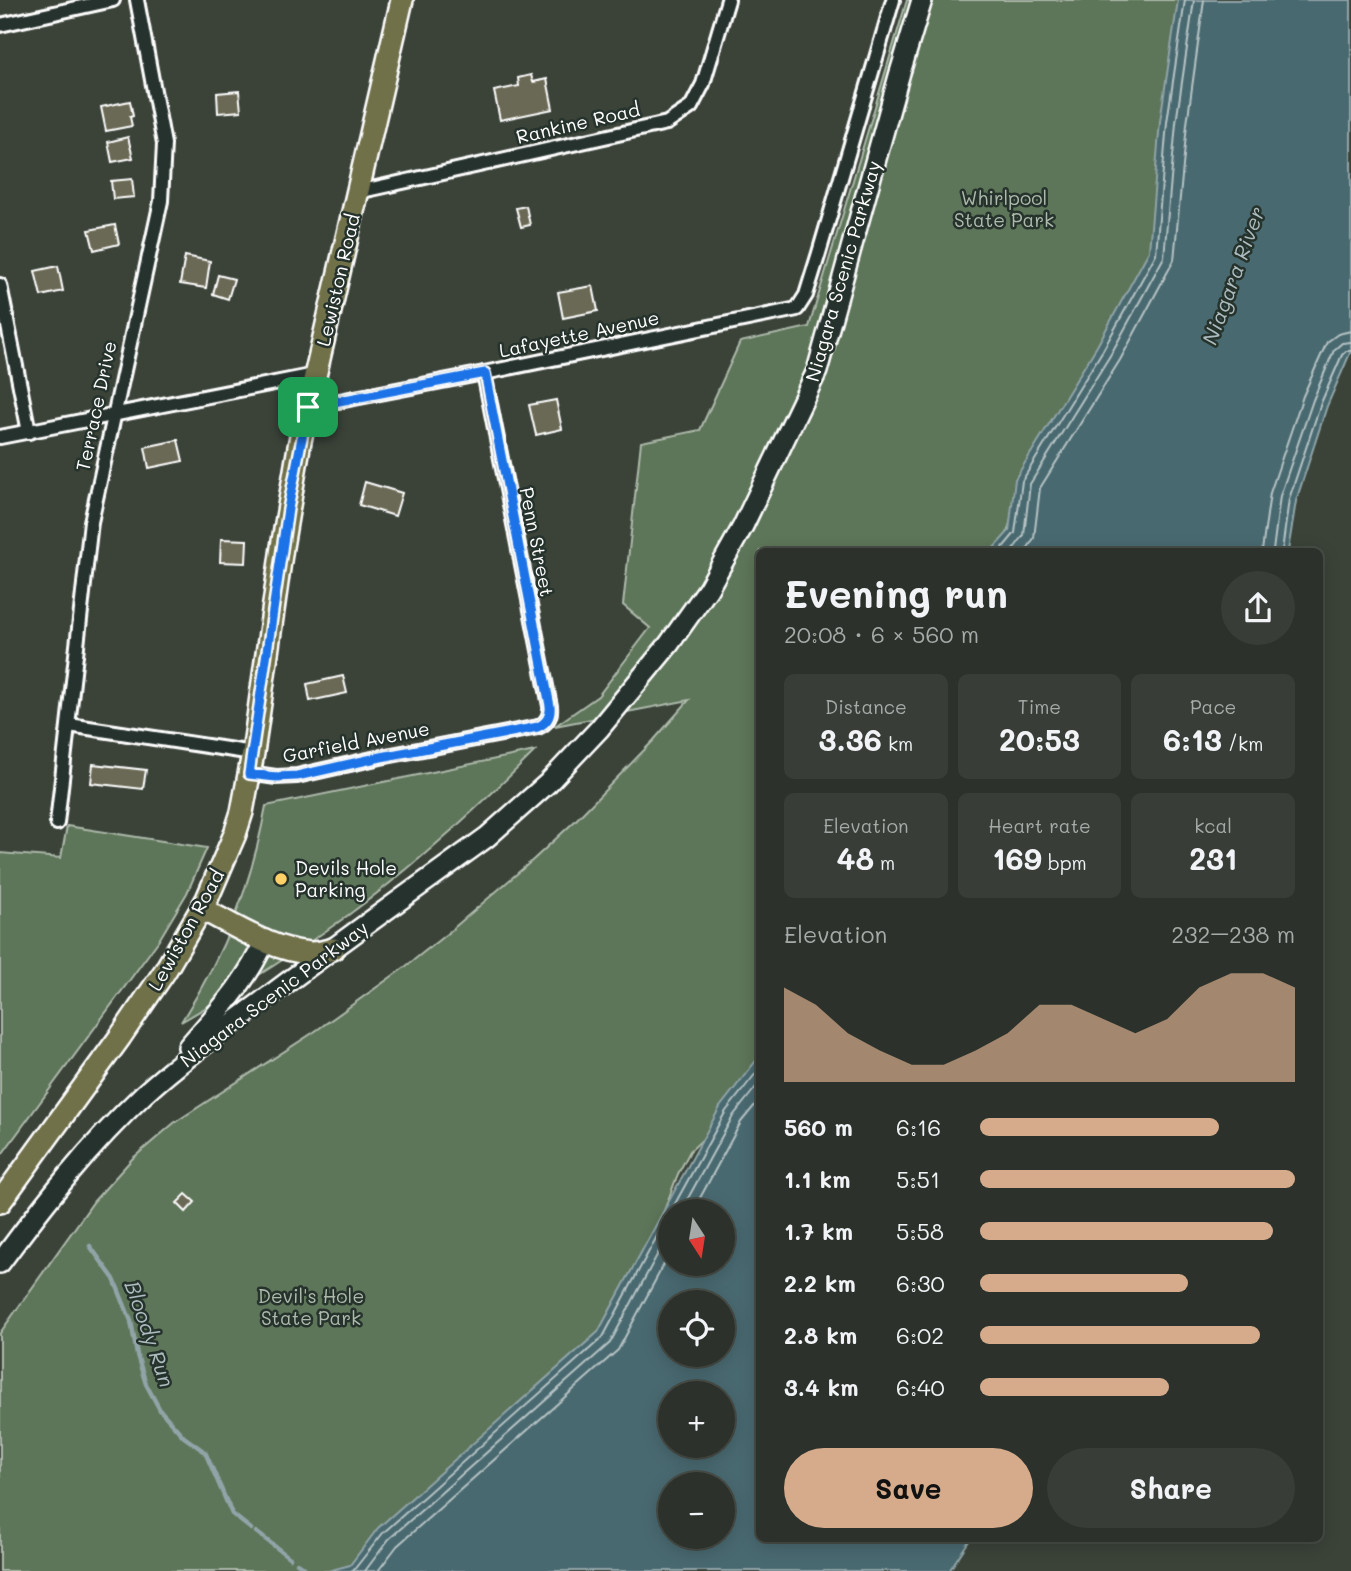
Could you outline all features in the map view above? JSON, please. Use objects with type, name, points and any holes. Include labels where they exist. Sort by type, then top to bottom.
[{"type":"main road","name":"Lewiston Road","points":[[0,1202],[132,1021],[172,960],[202,909],[235,834],[251,763],[300,441],[402,0]]},
{"type":"main road","name":"Niagara Scenic Parkway","points":[[0,1263],[78,1163],[163,1077],[487,837],[548,783],[599,729],[669,644],[708,589],[743,526],[817,371],[922,0]]},
{"type":"main road","points":[[202,909],[281,947],[309,953],[334,949]]},
{"type":"main road","points":[[163,1077],[240,985],[253,967],[265,940]]},
{"type":"street","points":[[0,25],[113,0]]},
{"type":"street","name":"Terrace Drive","points":[[57,823],[87,547],[113,415],[161,201],[164,144],[137,0]]},
{"type":"street","name":"Rankine Road","points":[[358,192],[667,123],[691,107],[703,84],[728,0]]},
{"type":"street","name":"Lafayette Avenue","points":[[308,407],[797,309],[806,295],[893,0]]},
{"type":"street","points":[[0,285],[29,432]]},
{"type":"street","name":"Penn Street","points":[[485,373],[550,706],[549,717]]},
{"type":"street","points":[[0,437],[315,375]]},
{"type":"street","name":"Garfield Avenue","points":[[69,725],[251,763],[276,777],[297,776],[538,727],[549,717]]},
{"type":"green space","name":"Devil's Hole State Park","points":[[907,0],[1196,0],[1159,235],[1020,488],[1003,548],[756,548],[756,1064],[722,1121],[690,1151],[668,1199],[658,1199],[658,1225],[617,1317],[357,1571],[0,1571],[0,1333],[94,1201],[132,1159],[174,1123],[314,1032],[449,932],[575,821],[689,700],[555,726],[598,696],[650,628],[623,605],[641,442],[700,430],[740,342],[809,327]]},
{"type":"green space","points":[[535,751],[444,837],[372,897],[286,958],[181,1022],[211,970],[234,918],[253,864],[266,806]]},
{"type":"green space","points":[[67,826],[207,848],[187,893],[159,940],[0,1157],[0,853],[61,858]]},
{"type":"water","name":"Niagara River","points":[[1178,0],[1351,0],[1351,351],[1327,406],[1296,501],[1288,548],[994,548],[1009,531],[1015,479],[1097,346],[1149,251],[1160,121]]},
{"type":"water","points":[[756,1061],[756,1542],[968,1542],[949,1571],[328,1571],[350,1565],[378,1528],[598,1332],[658,1221],[658,1276],[735,1276],[735,1199],[670,1199],[720,1107]]},
{"type":"building","points":[[531,75],[533,82],[547,79],[553,109],[500,120],[494,91],[519,86],[518,78]]},
{"type":"building","points":[[239,91],[241,111],[218,113],[217,93]]},
{"type":"building","points":[[130,101],[132,126],[106,131],[101,107]]},
{"type":"building","points":[[128,137],[133,158],[112,162],[108,142]]},
{"type":"building","points":[[132,179],[134,197],[113,199],[111,181]]},
{"type":"building","points":[[526,206],[530,225],[521,227],[516,208]]},
{"type":"building","points":[[115,225],[119,244],[94,250],[89,230]]},
{"type":"building","points":[[185,256],[210,261],[206,288],[180,284]]},
{"type":"building","points":[[58,266],[63,291],[41,296],[35,271]]},
{"type":"building","points":[[218,275],[234,279],[228,299],[213,294]]},
{"type":"building","points":[[593,286],[598,311],[563,318],[558,292]]},
{"type":"building","points":[[556,400],[562,429],[536,435],[529,405]]},
{"type":"building","points":[[178,440],[183,461],[149,468],[145,447]]},
{"type":"building","points":[[365,482],[402,493],[395,516],[359,505]]},
{"type":"building","points":[[221,539],[247,540],[246,563],[220,562]]},
{"type":"building","points":[[343,676],[347,693],[310,701],[307,684]]},
{"type":"building","points":[[93,764],[146,770],[143,789],[91,783]]},
{"type":"building","points":[[186,1194],[195,1202],[186,1212],[177,1203]]},
{"type":"waterway","name":"Bloody Run","points":[[90,1246],[114,1279],[131,1321],[146,1384],[160,1410],[184,1437],[205,1452],[232,1514],[251,1529]]},
{"type":"waterway","name":"Bloody Run","points":[[256,1532],[290,1558]]},
{"type":"waterway","name":"Bloody Run","points":[[297,1563],[309,1571]]},
{"type":"place","name":"Devils Hole Parking","points":[[281,879]]},
{"type":"route","points":[[485,373],[550,706],[550,714],[545,723],[538,727],[297,776],[249,774],[288,509],[308,407],[485,373]]},
{"type":"park label","name":"Whirlpool State Park","points":[[1004,209]]}]
